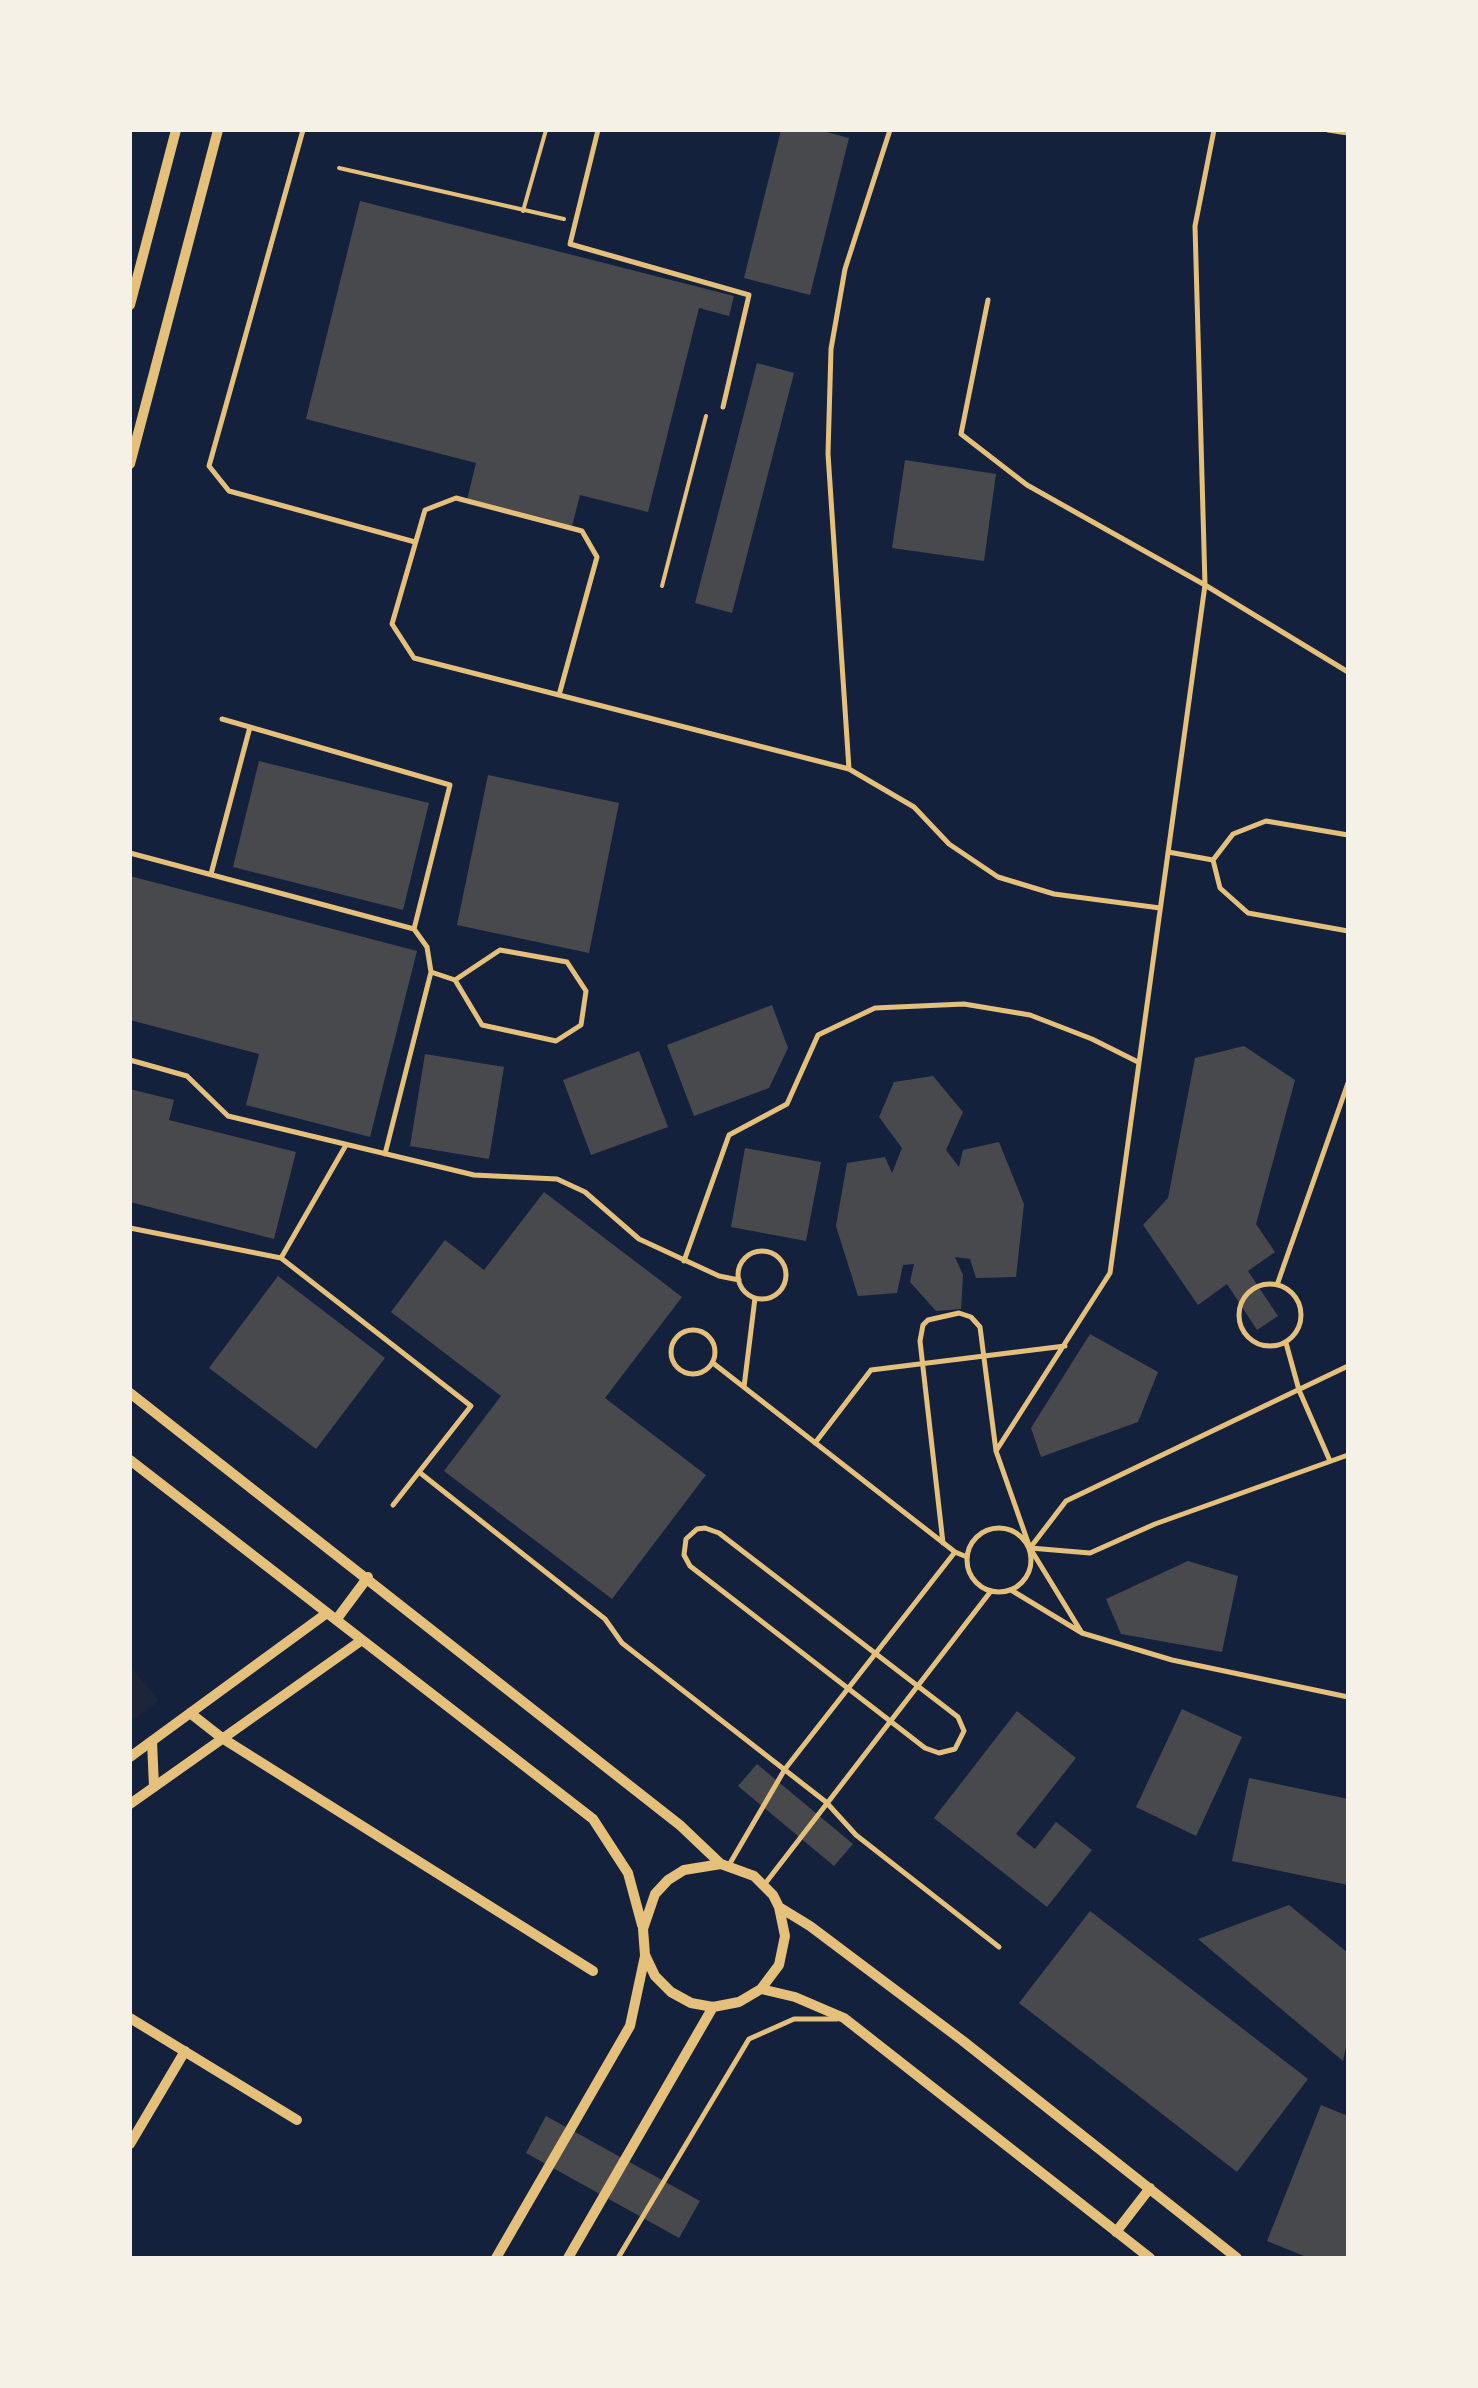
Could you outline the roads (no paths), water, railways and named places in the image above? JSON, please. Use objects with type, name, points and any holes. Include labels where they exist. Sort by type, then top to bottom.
[{"type":"street","points":[[130,304],[176,130]]},
{"type":"street","points":[[130,464],[218,130]]},
{"type":"street","points":[[130,1393],[682,1826],[725,1865]]},
{"type":"street","points":[[130,1460],[594,1819],[628,1873],[646,1955],[655,1976],[670,1992],[691,2003],[713,2007],[739,2002],[761,1989],[779,1966],[785,1936],[779,1907],[764,1885],[742,1870],[725,1865],[684,1870],[668,1880],[656,1894],[643,1929]]},
{"type":"street","points":[[130,1756],[332,1616],[368,1577]]},
{"type":"street","points":[[130,1804],[362,1640]]},
{"type":"street","points":[[190,1714],[592,1971]]},
{"type":"street","points":[[152,1741],[154,1787]]},
{"type":"street","points":[[779,1907],[963,2041],[1237,2258]]},
{"type":"street","points":[[496,2258],[630,2026],[646,1955]]},
{"type":"street","points":[[761,1989],[796,1997],[844,2018],[1150,2258]]},
{"type":"street","points":[[568,2258],[713,2007]]},
{"type":"street","points":[[130,2018],[297,2120]]},
{"type":"street","points":[[130,2144],[185,2052]]},
{"type":"street","points":[[1116,2232],[1150,2188]]},
{"type":"lane","points":[[303,130],[209,466],[229,491],[415,542]]},
{"type":"lane","points":[[598,130],[570,244],[750,294],[723,407]]},
{"type":"lane","points":[[850,769],[828,454],[831,350],[845,269],[890,130]]},
{"type":"lane","points":[[996,1451],[1110,1273],[1205,585],[1195,226],[1214,130]]},
{"type":"lane","points":[[1328,130],[1348,133]]},
{"type":"lane","points":[[988,300],[962,434],[1027,484],[1348,672]]},
{"type":"lane","points":[[559,695],[597,557],[582,531],[456,498],[425,510],[392,624],[414,658],[559,695],[850,769],[914,808],[948,844],[998,877],[1054,894],[1160,908]]},
{"type":"lane","points":[[222,719],[450,785],[414,929]]},
{"type":"lane","points":[[211,875],[250,727]]},
{"type":"lane","points":[[1213,860],[1233,834],[1266,821],[1348,835]]},
{"type":"lane","points":[[1168,852],[1213,860]]},
{"type":"lane","points":[[130,853],[414,929],[427,947],[431,972],[385,1154]]},
{"type":"lane","points":[[1213,860],[1220,888],[1248,913],[1348,931]]},
{"type":"lane","points":[[431,972],[455,980],[482,1025],[556,1041],[581,1025],[586,991],[568,962],[500,950],[455,980]]},
{"type":"lane","points":[[684,1261],[729,1135],[787,1104],[818,1035],[876,1008],[964,1004],[1030,1015],[1139,1062]]},
{"type":"lane","points":[[130,1060],[187,1076],[228,1116],[474,1175],[557,1178],[585,1192],[639,1239],[719,1276],[739,1280]]},
{"type":"lane","points":[[1277,1285],[1348,1084]]},
{"type":"lane","points":[[281,1258],[346,1145]]},
{"type":"lane","points":[[130,1228],[281,1258],[472,1406],[393,1505]]},
{"type":"lane","points":[[769,1252],[781,1261],[786,1274],[782,1289],[770,1298],[748,1294],[739,1280],[741,1264],[753,1253],[769,1252]]},
{"type":"lane","points":[[1267,1284],[1277,1285],[1294,1296],[1301,1316],[1294,1335],[1286,1342],[1276,1346],[1257,1344],[1248,1338],[1239,1320],[1239,1310],[1248,1292],[1267,1284]]},
{"type":"lane","points":[[744,1387],[755,1298]]},
{"type":"lane","points":[[943,1543],[920,1364],[924,1325],[928,1320],[959,1313],[972,1317],[980,1327],[996,1451],[1030,1548],[1032,1558],[1027,1578],[1011,1590],[991,1591],[973,1578],[967,1556],[977,1536],[997,1528],[1017,1532],[1030,1548],[1082,1633]]},
{"type":"lane","points":[[703,1332],[716,1349],[713,1363],[702,1373],[687,1374],[675,1365],[672,1344],[682,1333],[703,1332]]},
{"type":"lane","points":[[1286,1342],[1299,1390],[1330,1461]]},
{"type":"lane","points":[[815,1443],[872,1370],[1064,1346]]},
{"type":"lane","points":[[713,1363],[943,1543],[967,1556]]},
{"type":"lane","points":[[1030,1548],[1066,1500],[1348,1366]]},
{"type":"lane","points":[[1030,1548],[1090,1553],[1155,1524],[1348,1455]]},
{"type":"lane","points":[[419,1472],[604,1619],[622,1642],[826,1802],[856,1835],[999,1947]]},
{"type":"lane","points":[[712,1529],[719,1533],[918,1684],[958,1716],[964,1731],[955,1749],[932,1752],[690,1566],[684,1555],[686,1540],[697,1530],[712,1529]]},
{"type":"lane","points":[[725,1865],[785,1769],[955,1552]]},
{"type":"lane","points":[[1011,1590],[1082,1633],[1172,1660],[1348,1697]]},
{"type":"lane","points":[[764,1885],[991,1591]]},
{"type":"lane","points":[[618,2258],[749,2040],[794,2019],[844,2018]]}]
